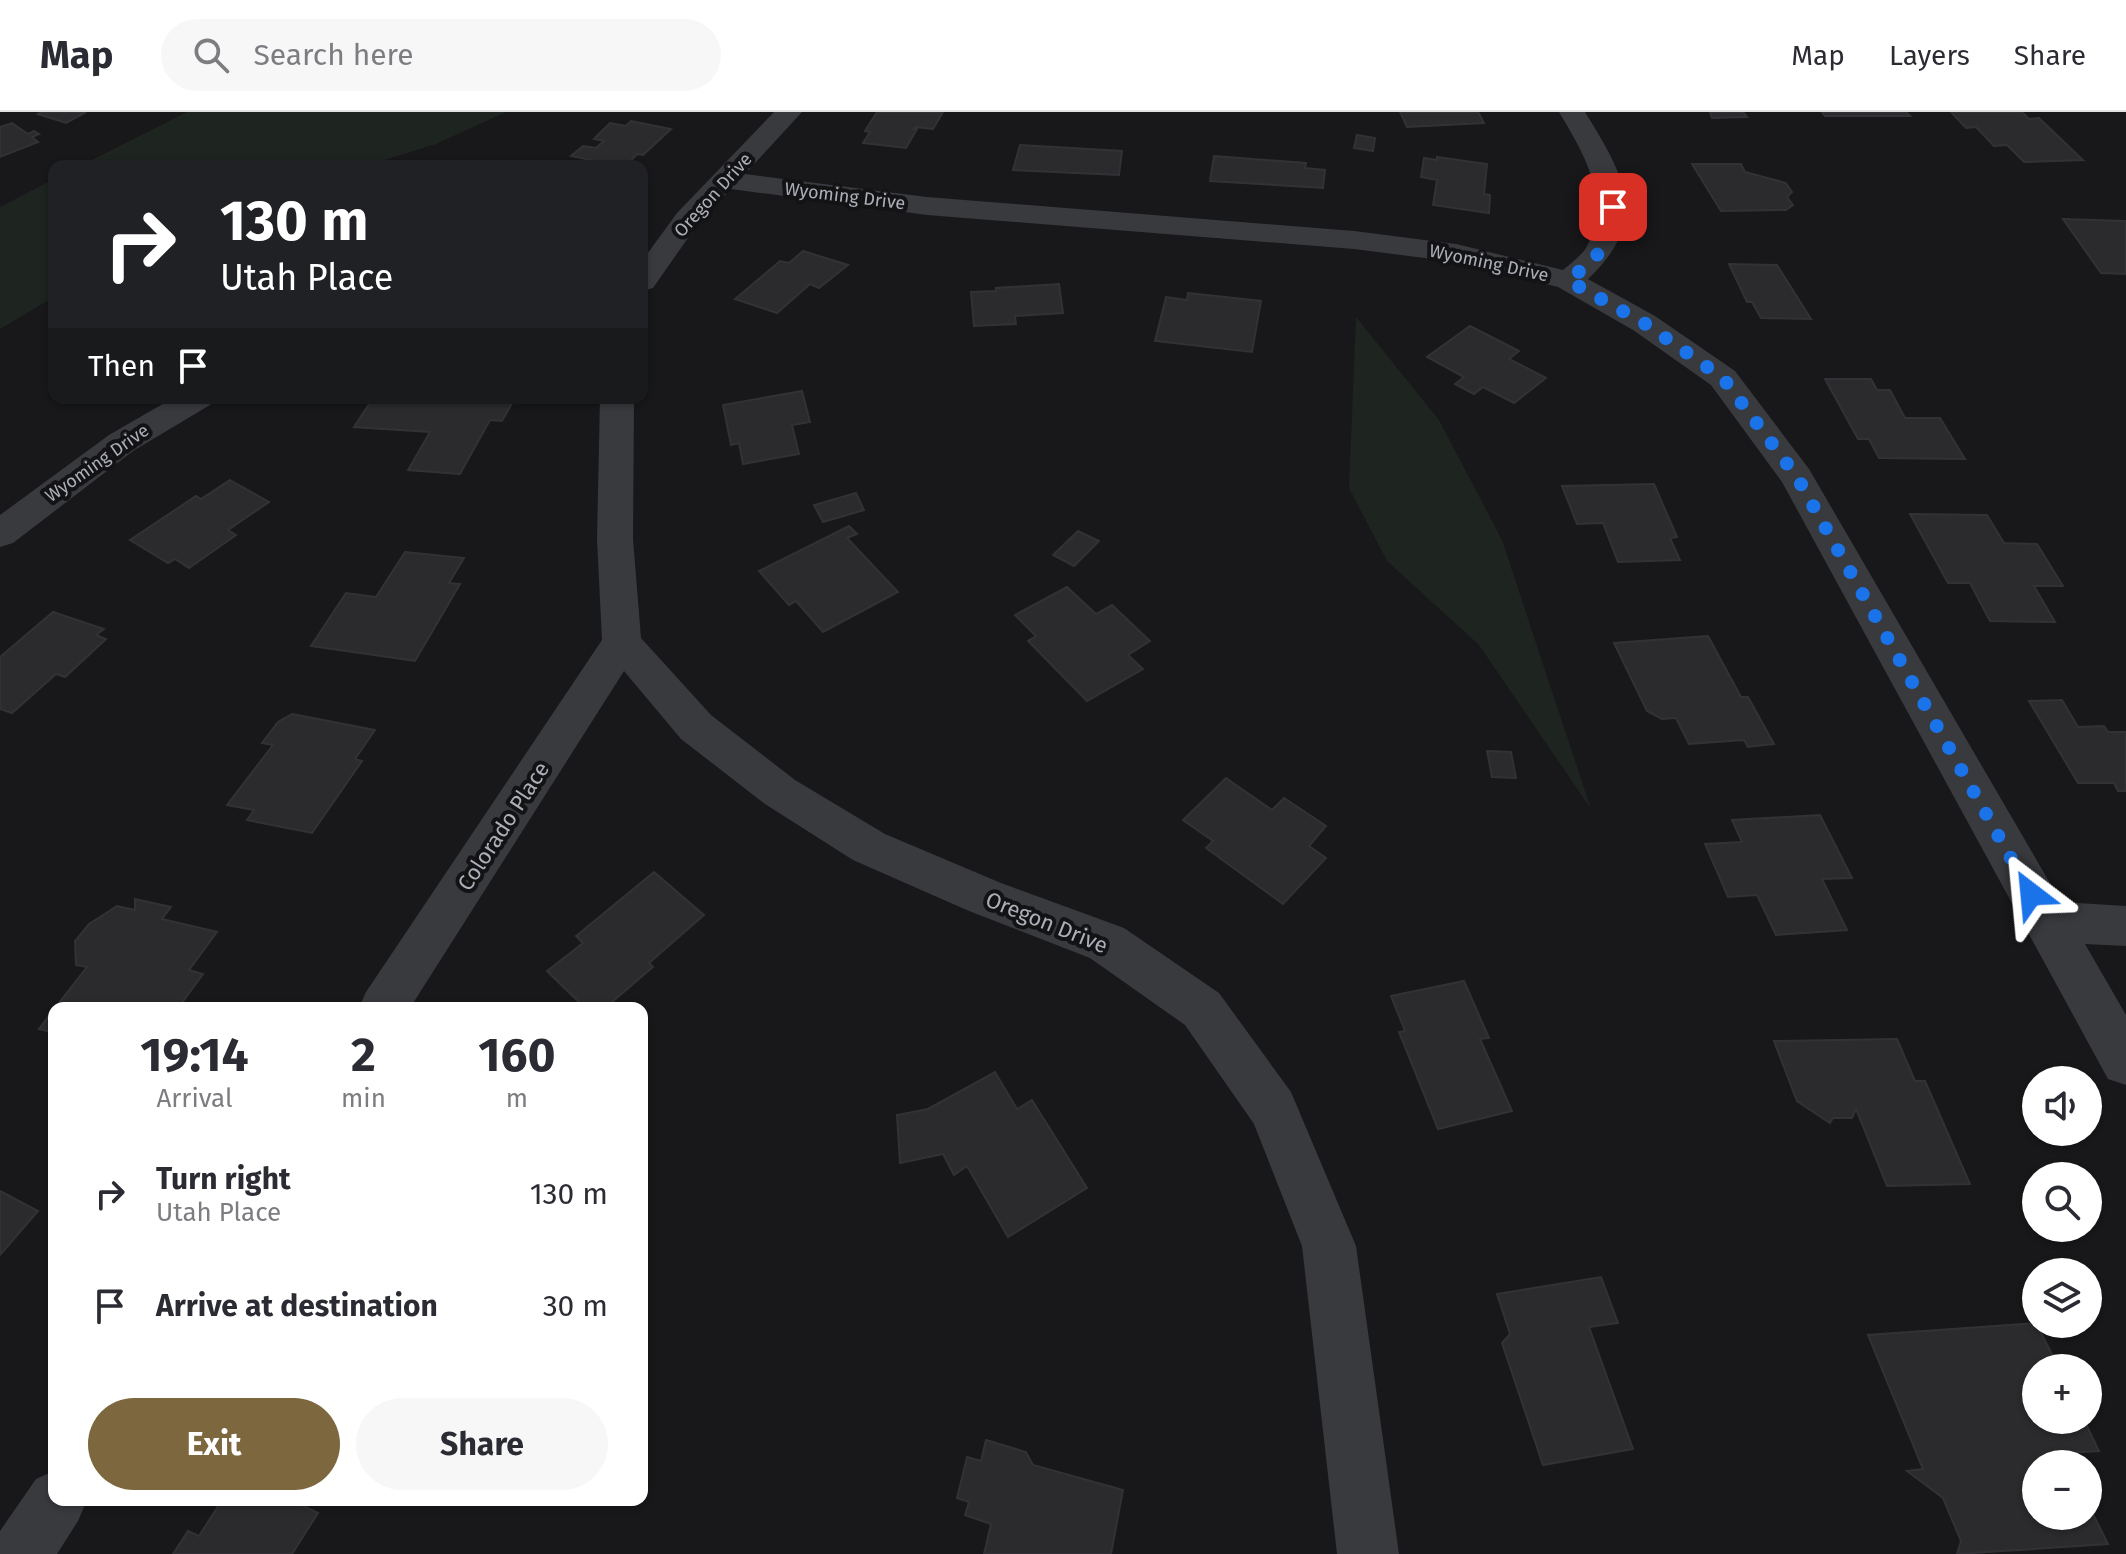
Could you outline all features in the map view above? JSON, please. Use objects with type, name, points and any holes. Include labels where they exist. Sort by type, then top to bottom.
[{"type":"street","name":"Oregon Drive","points":[[648,274],[687,219],[789,112]]},
{"type":"street","points":[[1569,281],[1599,253],[1613,207],[1602,162],[1572,112]]},
{"type":"street","name":"Wyoming Drive","points":[[723,180],[927,206],[1354,240],[1456,253],[1569,281],[1644,323],[1723,378],[1788,465],[2126,1062]]},
{"type":"street","name":"Wyoming Drive","points":[[0,534],[121,443],[188,404]]},
{"type":"street","points":[[617,404],[615,539],[622,642]]},
{"type":"street","name":"Oregon Drive","points":[[622,642],[696,727],[780,792],[869,847],[985,897],[1107,943],[1202,1009],[1273,1109],[1329,1246],[1368,1554]]},
{"type":"street","name":"Colorado Place","points":[[387,1002],[622,642]]},
{"type":"street","points":[[2047,922],[2126,926]]},
{"type":"street","points":[[21,1554],[53,1506]]},
{"type":"shaded area","points":[[187,112],[506,112],[436,144],[384,160],[92,160]]},
{"type":"shaded area","points":[[48,182],[48,301],[0,329],[0,207]]},
{"type":"shaded area","points":[[1356,317],[1439,420],[1502,540],[1591,809],[1479,645],[1387,561],[1349,488]]},
{"type":"building","points":[[86,112],[66,123],[38,114]]},
{"type":"building","points":[[877,112],[943,112],[933,129],[915,127],[913,129],[917,129],[906,148],[863,143],[870,132],[865,131]]},
{"type":"building","points":[[1400,112],[1478,112],[1484,123],[1407,127]]},
{"type":"building","points":[[1710,112],[1743,112],[1747,117],[1712,118]]},
{"type":"building","points":[[1822,112],[1906,112],[1910,116],[1825,116]]},
{"type":"building","points":[[1951,112],[2022,112],[2029,119],[2039,118],[2083,160],[2024,162],[2007,145],[1994,146],[1976,127],[1966,128]]},
{"type":"building","points":[[631,121],[671,129],[643,155],[637,154],[632,160],[591,160],[571,156],[583,146],[596,148],[604,141],[594,139],[610,123],[626,126]]},
{"type":"building","points":[[12,123],[28,134],[34,131],[39,134],[32,137],[38,142],[0,157],[0,127]]},
{"type":"building","points":[[1357,135],[1375,138],[1373,151],[1354,148]]},
{"type":"building","points":[[1020,145],[1122,151],[1119,175],[1013,170]]},
{"type":"building","points":[[1214,156],[1306,163],[1305,168],[1325,170],[1323,188],[1210,181]]},
{"type":"building","points":[[1437,157],[1487,164],[1484,194],[1490,195],[1489,213],[1433,205],[1437,180],[1421,177],[1424,158],[1437,160]]},
{"type":"building","points":[[1692,164],[1741,164],[1745,172],[1786,183],[1792,192],[1787,197],[1793,205],[1786,210],[1721,211]]},
{"type":"building","points":[[2063,219],[2126,221],[2126,274],[2101,273]]},
{"type":"building","points":[[803,251],[848,265],[819,288],[810,284],[777,313],[735,299],[780,261],[789,263]]},
{"type":"building","points":[[1729,264],[1777,265],[1811,319],[1761,318],[1752,302],[1747,302]]},
{"type":"building","points":[[1059,284],[1063,313],[1015,316],[1016,324],[974,326],[971,292]]},
{"type":"building","points":[[1188,293],[1261,301],[1252,352],[1155,341],[1166,297],[1187,300]]},
{"type":"building","points":[[1470,326],[1519,351],[1509,359],[1546,378],[1514,403],[1483,387],[1474,394],[1455,384],[1464,377],[1427,357]]},
{"type":"building","points":[[1825,379],[1871,379],[1877,390],[1890,390],[1905,418],[1940,418],[1965,459],[1879,458],[1869,439],[1858,439]]},
{"type":"building","points":[[802,391],[810,422],[792,425],[799,454],[743,464],[739,443],[731,445],[723,405]]},
{"type":"building","points":[[369,404],[512,404],[502,421],[490,420],[460,474],[408,470],[430,432],[354,427]]},
{"type":"building","points":[[230,480],[269,502],[228,530],[236,535],[189,568],[175,559],[168,563],[130,540],[196,496],[201,499]]},
{"type":"building","points":[[1654,484],[1677,537],[1670,538],[1680,560],[1618,562],[1603,523],[1577,524],[1562,486]]},
{"type":"building","points":[[856,493],[864,510],[823,522],[814,505]]},
{"type":"building","points":[[1910,514],[1987,515],[2004,543],[2037,544],[2063,586],[2034,586],[2055,622],[1990,621],[1970,583],[1948,583]]},
{"type":"building","points":[[849,526],[857,534],[847,538],[898,592],[823,632],[796,601],[789,605],[759,571]]},
{"type":"building","points":[[1078,531],[1099,541],[1074,566],[1053,555]]},
{"type":"building","points":[[405,552],[464,558],[449,583],[460,584],[415,661],[311,646],[346,593],[376,597]]},
{"type":"building","points":[[1067,587],[1096,614],[1112,605],[1150,641],[1128,655],[1143,669],[1087,701],[1028,641],[1036,636],[1015,615]]},
{"type":"building","points":[[53,612],[104,629],[96,635],[106,639],[65,677],[56,674],[12,713],[0,709],[0,657]]},
{"type":"building","points":[[1708,636],[1741,697],[1748,697],[1774,744],[1748,747],[1744,740],[1689,744],[1676,718],[1662,719],[1647,711],[1614,643]]},
{"type":"building","points":[[2062,700],[2078,727],[2104,726],[2108,732],[2126,732],[2126,791],[2118,791],[2114,783],[2078,783],[2029,701]]},
{"type":"building","points":[[292,714],[375,730],[355,759],[362,761],[312,833],[247,820],[254,810],[227,805],[273,745],[262,743],[278,722]]},
{"type":"building","points":[[1487,751],[1511,752],[1516,778],[1492,777]]},
{"type":"building","points":[[1226,778],[1272,810],[1284,798],[1326,826],[1309,846],[1326,858],[1283,904],[1206,848],[1213,841],[1183,820]]},
{"type":"building","points":[[1820,815],[1852,878],[1822,879],[1847,930],[1776,935],[1757,895],[1728,897],[1705,844],[1742,842],[1732,820]]},
{"type":"building","points":[[654,872],[704,915],[649,963],[653,967],[612,1002],[579,1002],[547,971],[583,943],[576,936]]},
{"type":"building","points":[[135,899],[171,907],[162,919],[217,932],[189,970],[203,974],[182,1002],[60,1002],[87,967],[76,965],[75,941],[89,924],[117,906],[135,910]]},
{"type":"building","points":[[1464,981],[1489,1038],[1480,1039],[1512,1111],[1438,1129],[1399,1032],[1405,1031],[1391,996]]},
{"type":"building","points":[[48,1017],[48,1031],[39,1029]]},
{"type":"building","points":[[1897,1039],[1915,1081],[1925,1081],[1970,1184],[1887,1186],[1856,1109],[1852,1118],[1833,1118],[1830,1123],[1797,1101],[1774,1041]]},
{"type":"building","points":[[995,1072],[1017,1109],[1032,1100],[1087,1188],[1008,1237],[967,1166],[954,1175],[943,1154],[900,1163],[897,1115],[928,1109]]},
{"type":"building","points":[[0,1191],[38,1211],[0,1255]]},
{"type":"building","points":[[1601,1277],[1618,1323],[1589,1327],[1633,1449],[1543,1465],[1502,1343],[1510,1334],[1497,1294]]},
{"type":"building","points":[[2022,1324],[2022,1338],[2044,1338],[2052,1354],[2022,1354],[2022,1434],[2091,1434],[2099,1450],[2022,1450],[2022,1530],[2101,1530],[2108,1544],[1957,1554],[1961,1541],[1943,1498],[1907,1471],[1923,1469],[1868,1335]]},
{"type":"building","points":[[986,1440],[1026,1452],[1033,1465],[1123,1490],[1111,1554],[984,1554],[991,1524],[965,1515],[969,1502],[957,1498],[967,1457],[981,1461]]},
{"type":"building","points":[[218,1506],[303,1506],[318,1513],[292,1554],[173,1554],[188,1531],[199,1536]]},
{"type":"route","points":[[1613,207],[1599,253],[1569,281],[1644,323],[1723,378],[1797,477],[2031,894]]}]
